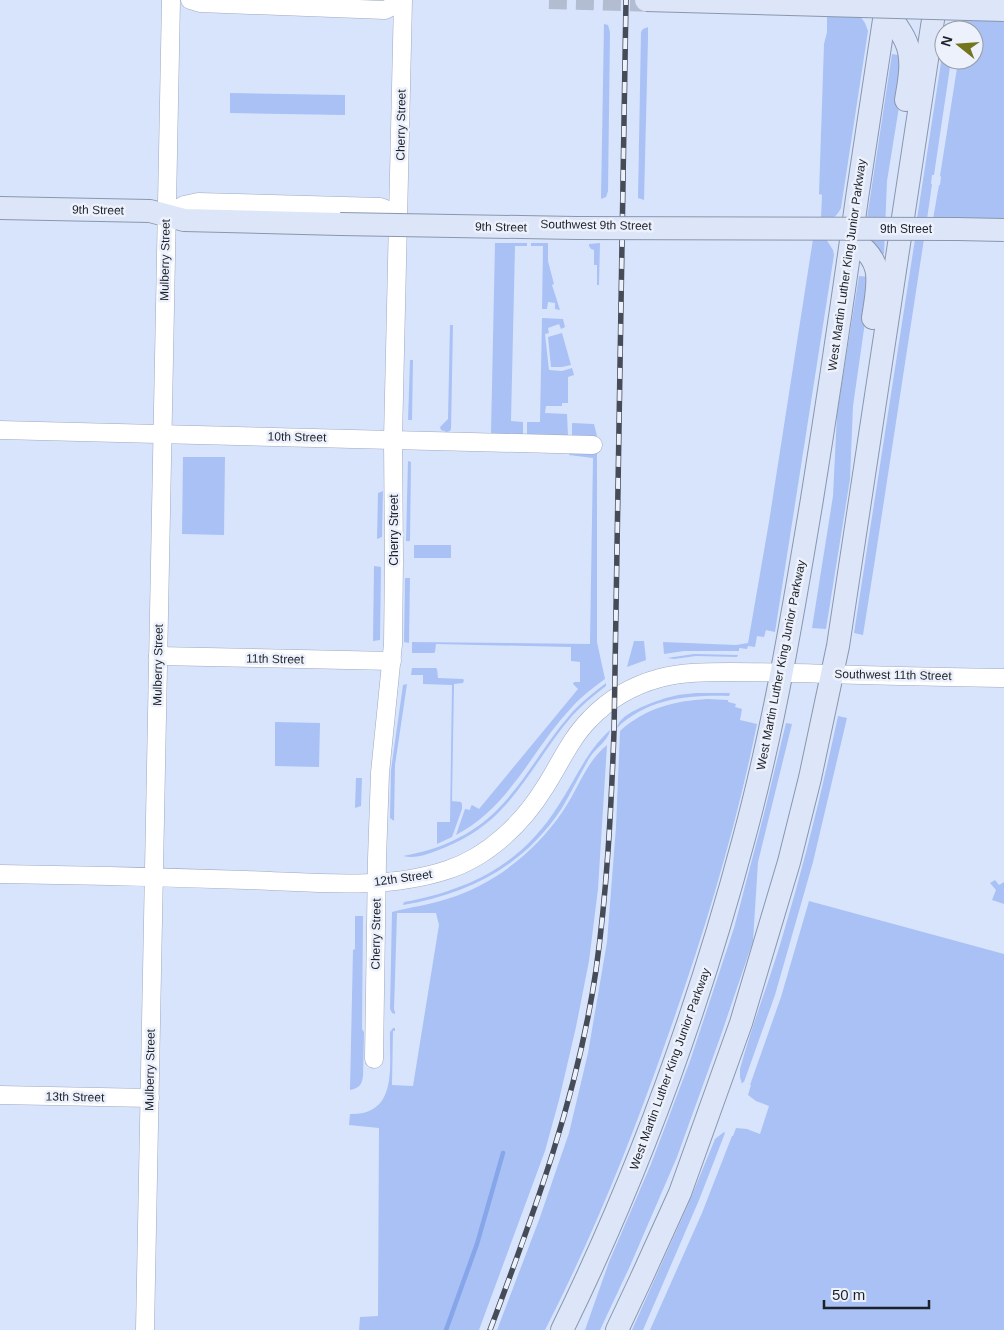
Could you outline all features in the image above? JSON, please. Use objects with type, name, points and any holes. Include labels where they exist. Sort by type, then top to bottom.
[{"type":"main road","points":[[646,0],[1004,10]]},
{"type":"main road","points":[[616,1330],[642,1279],[680,1193],[742,1023],[789,862],[810,778],[838,646],[936,0]]},
{"type":"main road","points":[[886,4],[910,55],[908,93],[898,148],[896,177],[896,196],[904,216]]},
{"type":"main road","name":"West Martin Luther King Junior Parkway","points":[[562,1330],[627,1186],[689,1022],[718,930],[758,782],[782,672],[822,440],[886,4]]},
{"type":"main road","name":"9th Street","points":[[0,208],[150,211],[184,220],[340,224],[586,228],[1004,230]]},
{"type":"main road","points":[[852,240],[862,246],[869,254],[876,264],[878,276],[862,398],[862,414],[869,442]]},
{"type":"street","name":"Mulberry Street","points":[[145,1330],[170,0]]},
{"type":"street","points":[[190,0],[200,4],[385,10],[399,0]]},
{"type":"street","name":"Cherry Street","points":[[374,1060],[380,772],[392,661],[394,439],[403,0]]},
{"type":"street","points":[[166,215],[184,205],[198,202],[380,207],[391,212],[398,222]]},
{"type":"street","name":"Southwest 9th Street","points":[[398,222],[812,226],[835,232],[852,240]]},
{"type":"street","name":"10th Street","points":[[0,430],[593,445]]},
{"type":"street","name":"11th Street","points":[[158,656],[392,661]]},
{"type":"street","name":"12th Street","points":[[0,874],[357,884],[424,877],[450,870],[473,858],[493,845],[514,827],[530,810],[546,787],[568,746],[589,719],[614,698],[637,686],[680,674],[704,672],[782,672]]},
{"type":"street","name":"Southwest 11th Street","points":[[782,672],[1004,678]]},
{"type":"street","name":"13th Street","points":[[0,1095],[150,1098]]},
{"type":"shaded area","points":[[827,15],[860,16],[868,31],[841,208],[833,218],[821,219],[822,195],[819,194],[824,44],[827,32]]},
{"type":"shaded area","points":[[964,19],[1004,20],[1004,220],[933,219],[940,185],[957,70],[984,70],[984,20]]},
{"type":"shaded area","points":[[604,24],[608,25],[610,32],[608,191],[606,197],[601,199]]},
{"type":"shaded area","points":[[648,27],[644,200],[638,198],[641,32]]},
{"type":"shaded area","points":[[892,54],[904,56],[899,107],[887,181],[884,254],[877,253],[864,238]]},
{"type":"shaded area","points":[[940,70],[950,70],[934,175],[932,175],[927,219],[917,219]]},
{"type":"shaded area","points":[[230,93],[345,95],[345,115],[230,113]]},
{"type":"shaded area","points":[[813,239],[826,239],[834,255],[775,632],[766,630],[764,637],[757,636],[755,647],[739,648],[739,651],[684,651],[664,654],[663,642],[736,645],[748,643],[769,522]]},
{"type":"shaded area","points":[[915,239],[924,239],[863,635],[854,633]]},
{"type":"shaded area","points":[[495,243],[527,243],[527,246],[515,246],[511,421],[523,422],[523,435],[491,434]]},
{"type":"shaded area","points":[[531,243],[548,243],[548,261],[554,284],[552,285],[560,310],[555,309],[555,303],[548,302],[547,309],[542,309],[543,246],[531,246]]},
{"type":"shaded area","points":[[600,243],[599,285],[597,285],[597,265],[594,265],[594,250],[591,249],[589,244]]},
{"type":"shaded area","points":[[859,276],[870,277],[853,406],[850,479],[826,629],[812,628],[833,496],[837,414]]},
{"type":"shaded area","points":[[542,318],[563,319],[565,327],[561,329],[559,324],[548,328],[549,333],[545,334],[549,370],[562,371],[572,368],[574,375],[568,377],[568,403],[562,403],[562,406],[546,406],[545,413],[567,414],[568,436],[527,435],[527,422],[540,422]]},
{"type":"shaded area","points":[[450,325],[453,325],[451,429],[447,432],[441,430],[440,427],[448,419]]},
{"type":"shaded area","points":[[562,333],[571,365],[551,367],[548,337]]},
{"type":"shaded area","points":[[410,360],[413,360],[412,420],[408,420]]},
{"type":"shaded area","points":[[572,423],[594,424],[597,436],[572,436]]},
{"type":"shaded area","points":[[569,453],[597,454],[597,642],[605,679],[584,695],[558,723],[507,793],[475,823],[456,835],[465,809],[470,810],[472,805],[479,809],[578,689],[573,684],[574,682],[580,682],[580,662],[571,661],[571,647],[436,644],[434,653],[412,653],[412,642],[590,644],[593,458],[569,455]]},
{"type":"shaded area","points":[[183,457],[225,457],[224,535],[182,534]]},
{"type":"shaded area","points":[[408,461],[411,462],[410,541],[406,541]]},
{"type":"shaded area","points":[[383,491],[382,537],[377,539],[378,493]]},
{"type":"shaded area","points":[[414,545],[451,545],[451,558],[414,558]]},
{"type":"shaded area","points":[[374,566],[381,567],[380,640],[373,641]]},
{"type":"shaded area","points":[[405,578],[410,578],[409,643],[404,642]]},
{"type":"shaded area","points":[[634,641],[644,641],[646,660],[627,667]]},
{"type":"shaded area","points":[[694,654],[738,655],[737,657],[696,656],[667,658]]},
{"type":"shaded area","points":[[412,668],[436,668],[438,678],[464,680],[463,683],[454,684],[452,801],[461,802],[462,809],[452,837],[437,844],[437,822],[450,822],[452,685],[423,684],[423,675],[411,675]]},
{"type":"shaded area","points":[[606,683],[606,686],[572,716],[510,800],[486,824],[445,847],[419,856],[403,856],[441,846],[465,834],[487,819],[516,788],[569,716],[582,702]]},
{"type":"shaded area","points":[[407,684],[395,765],[394,821],[390,818],[391,770],[403,685]]},
{"type":"shaded area","points":[[730,693],[729,696],[699,696],[656,704],[629,718],[617,728],[619,722],[624,717],[650,703],[679,695]]},
{"type":"shaded area","points":[[708,699],[728,700],[728,702],[736,704],[735,707],[742,709],[740,720],[757,724],[739,805],[717,886],[679,1005],[652,1080],[595,1225],[545,1330],[497,1330],[539,1220],[569,1133],[588,1053],[607,942],[616,827],[620,731],[650,711],[661,707]]},
{"type":"shaded area","points":[[838,716],[847,718],[813,862],[775,995],[742,1084],[740,1069],[798,883]]},
{"type":"shaded area","points":[[275,722],[320,723],[319,767],[275,766]]},
{"type":"shaded area","points":[[786,723],[792,724],[758,862],[753,941],[677,1157],[630,1266],[600,1330],[585,1330],[609,1262],[651,1164],[690,1061],[734,928]]},
{"type":"shaded area","points":[[610,730],[607,737],[590,757],[562,808],[530,846],[493,874],[472,885],[427,900],[403,905],[404,902],[428,897],[472,882],[511,859],[544,826],[587,757]]},
{"type":"shaded area","points":[[607,745],[598,889],[589,961],[576,1027],[545,1151],[479,1330],[359,1330],[360,1317],[378,1316],[379,1128],[349,1125],[350,1114],[366,1112],[377,1106],[384,1097],[390,1073],[390,1032],[393,1028],[395,1028],[395,1031],[393,1031],[392,1085],[413,1086],[439,925],[436,913],[397,913],[395,1014],[390,1009],[392,912],[465,893],[512,865],[527,853],[552,826],[568,803],[593,759]]},
{"type":"shaded area","points":[[356,778],[362,778],[361,806],[355,808]]},
{"type":"shaded area","points":[[995,880],[999,885],[1004,882],[1004,904],[992,900],[996,890],[990,883]]},
{"type":"shaded area","points":[[809,901],[1004,954],[1004,1330],[650,1330],[702,1213],[736,1128],[747,1129],[760,1134],[769,1106],[756,1101],[748,1095],[750,1085],[781,997]]},
{"type":"shaded area","points":[[355,916],[363,916],[363,1076],[360,1086],[350,1090],[353,950],[355,949]]},
{"type":"shaded area","points":[[724,1132],[699,1200],[643,1330],[632,1330],[688,1205],[715,1139]]},
{"type":"waterway","points":[[446,1330],[477,1244],[503,1153]]},
{"type":"tunnel","points":[[549,0],[658,3]]},
{"type":"railway","points":[[490,1330],[523,1242],[566,1108],[588,1017],[603,911],[610,822],[614,732],[626,0]]}]
